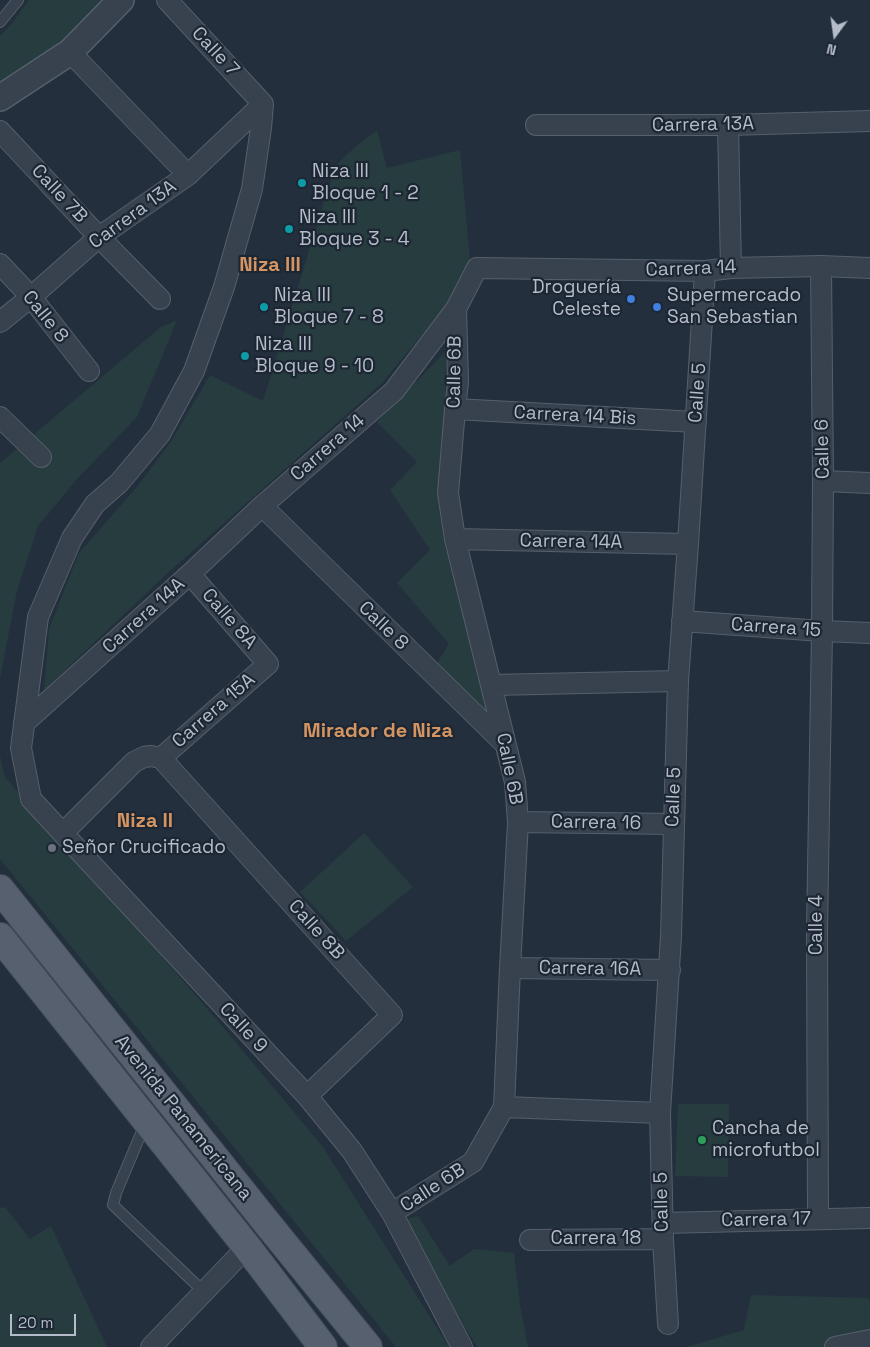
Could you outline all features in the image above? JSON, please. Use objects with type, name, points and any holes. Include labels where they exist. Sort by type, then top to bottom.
[{"type":"main road","name":"Avenida Panamericana","points":[[0,889],[368,1347]]},
{"type":"main road","name":"Avenida Panamericana","points":[[0,937],[147,1120],[323,1347]]},
{"type":"street","points":[[0,98],[70,52],[121,0]]},
{"type":"street","name":"Calle 7","points":[[167,0],[263,104]]},
{"type":"street","points":[[70,52],[188,175]]},
{"type":"street","points":[[24,723],[38,616],[72,538],[96,504],[119,483],[160,434],[194,372],[224,287],[252,189],[263,104]]},
{"type":"street","name":"Carrera 13A","points":[[0,322],[99,237],[188,175],[263,104]]},
{"type":"street","name":"Carrera 13A","points":[[536,125],[728,125],[870,120]]},
{"type":"street","points":[[728,125],[730,268]]},
{"type":"street","name":"Calle 7B","points":[[0,131],[160,299]]},
{"type":"street","name":"Calle 8","points":[[0,264],[31,297],[89,371]]},
{"type":"street","name":"Carrera 14","points":[[262,506],[394,391],[456,309],[477,268],[705,271],[730,268],[821,266],[870,268]]},
{"type":"street","name":"Calle 6","points":[[821,266],[822,631]]},
{"type":"street","name":"Calle 5","points":[[668,1324],[660,1113],[670,970],[678,681],[705,271]]},
{"type":"street","name":"Calle 6B","points":[[392,1214],[473,1162],[504,1107],[518,822],[515,782],[454,539],[448,493],[458,382],[456,309]]},
{"type":"street","name":"Carrera 14 Bis","points":[[455,409],[696,422]]},
{"type":"street","points":[[0,417],[41,457]]},
{"type":"street","points":[[823,481],[870,483]]},
{"type":"street","name":"Calle 8","points":[[262,506],[505,744]]},
{"type":"street","name":"Carrera 14A","points":[[24,723],[190,574],[262,506]]},
{"type":"street","name":"Carrera 14A","points":[[454,539],[688,544]]},
{"type":"street","name":"Calle 8A","points":[[190,574],[268,664]]},
{"type":"street","name":"Carrera 15","points":[[682,621],[870,633]]},
{"type":"street","name":"Calle 4","points":[[818,1220],[816,930],[822,631]]},
{"type":"street","name":"Carrera 15A","points":[[161,758],[268,664]]},
{"type":"street","points":[[492,685],[678,681]]},
{"type":"street","name":"Calle 9","points":[[24,723],[21,748],[31,799],[306,1096],[352,1151],[392,1214],[462,1347]]},
{"type":"street","points":[[63,833],[134,762],[144,757],[161,758]]},
{"type":"street","name":"Calle 8B","points":[[161,758],[392,1015],[306,1096]]},
{"type":"street","name":"Carrera 16","points":[[518,822],[674,824]]},
{"type":"street","name":"Carrera 16A","points":[[510,968],[670,970]]},
{"type":"street","points":[[504,1107],[660,1113]]},
{"type":"street","name":"Carrera 17","points":[[663,1231],[870,1218]]},
{"type":"street","name":"Carrera 18","points":[[530,1240],[663,1231]]},
{"type":"street","points":[[151,1347],[247,1247]]},
{"type":"street","points":[[835,1347],[870,1340]]},
{"type":"lane","points":[[0,22],[16,2]]},
{"type":"lane","points":[[147,1120],[116,1193],[114,1205],[204,1292]]},
{"type":"green space","points":[[29,0],[110,0],[91,20],[0,90],[0,36]]},
{"type":"green space","points":[[377,130],[387,168],[460,150],[470,260],[446,306],[382,383],[170,571],[44,690],[49,629],[79,553],[136,488],[170,443],[210,375],[263,401],[335,166]]},
{"type":"green space","points":[[177,320],[137,417],[78,478],[38,526],[17,591],[0,678],[0,463],[161,327]]},
{"type":"green space","points":[[446,351],[445,415],[438,501],[444,541],[481,675],[492,724],[435,666],[449,644],[397,583],[430,550],[390,490],[417,462],[377,422]]},
{"type":"green space","points":[[0,756],[5,777],[218,1021],[323,1147],[449,1347],[396,1347],[0,859]]},
{"type":"green space","points":[[364,833],[413,887],[346,941],[300,892]]},
{"type":"green space","name":"Cancha de microfutbol","points":[[678,1104],[729,1104],[728,1177],[675,1176]]},
{"type":"green space","points":[[5,1207],[30,1239],[51,1226],[107,1347],[0,1347],[0,1208]]},
{"type":"green space","points":[[418,1216],[450,1266],[474,1249],[514,1253],[520,1304],[528,1347],[477,1347],[401,1221]]},
{"type":"green space","points":[[751,1295],[868,1298],[870,1302],[870,1347],[686,1347],[744,1330]]},
{"type":"place","name":"Niza III Bloque 1 - 2","points":[[302,183]]},
{"type":"place","name":"Niza III Bloque 3 - 4","points":[[289,229]]},
{"type":"place","name":"Droguería Celeste","points":[[631,299]]},
{"type":"place","name":"Niza III Bloque 7 - 8","points":[[264,307]]},
{"type":"place","name":"Supermercado San Sebastian","points":[[657,307]]},
{"type":"place","name":"Niza III Bloque 9 - 10","points":[[245,356]]},
{"type":"place","name":"Señor Crucificado","points":[[52,848]]},
{"type":"place","name":"Cancha de microfutbol","points":[[702,1140]]},
{"type":"district","name":"Niza III","points":[[270,266]]},
{"type":"district","name":"Mirador de Niza","points":[[378,732]]},
{"type":"district","name":"Niza II","points":[[145,822]]}]
